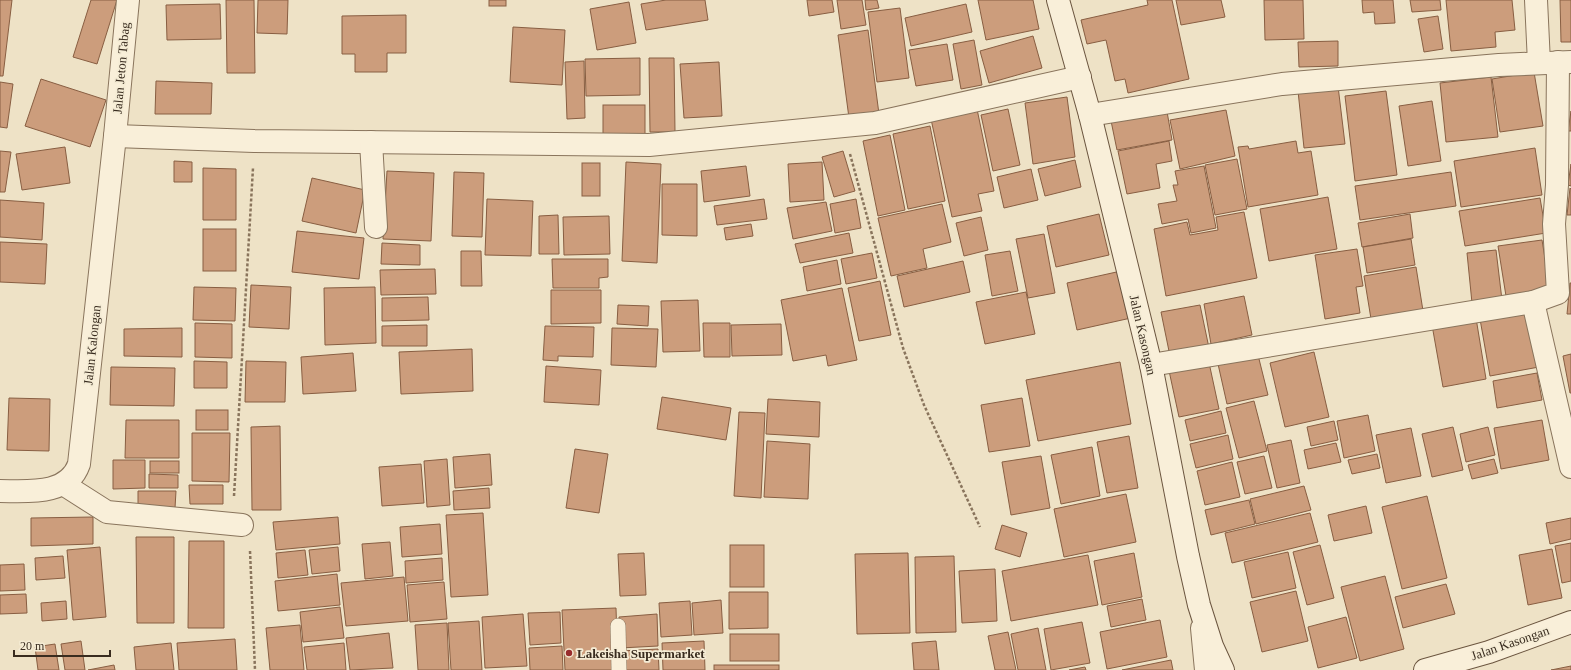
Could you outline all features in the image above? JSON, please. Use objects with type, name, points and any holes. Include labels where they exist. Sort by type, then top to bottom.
[{"type":"street","name":"Jalan Jeton Tabag","points":[[115,136],[128,0]]},
{"type":"street","name":"Jalan Kasongan","points":[[1058,0],[1090,115],[1151,365],[1199,605],[1212,646],[1223,670]]},
{"type":"street","points":[[1151,365],[1533,302],[1558,293],[1554,224],[1557,162],[1556,62],[1536,0]]},
{"type":"street","points":[[1090,115],[1282,84],[1406,72],[1556,62]]},
{"type":"street","points":[[115,136],[254,141],[649,145],[875,124],[1080,77]]},
{"type":"street","name":"Jalan Kalongan","points":[[64,484],[72,478],[79,464],[115,136]]},
{"type":"street","points":[[371,142],[376,227]]},
{"type":"street","points":[[1533,302],[1571,467]]},
{"type":"street","points":[[0,491],[39,491],[64,484],[107,512],[242,525]]},
{"type":"street","points":[[1199,605],[1206,670]]},
{"type":"street","name":"Jalan Kasongan","points":[[1425,670],[1489,652],[1571,622]]},
{"type":"lane","points":[[618,626],[619,670]]},
{"type":"path","points":[[843,126],[903,348],[924,405],[980,527]]},
{"type":"path","points":[[254,141],[234,498],[252,558],[255,670]]},
{"type":"building","points":[[0,0],[12,0],[3,76],[0,76]]},
{"type":"building","points":[[91,0],[117,0],[97,64],[73,57]]},
{"type":"building","points":[[226,0],[254,0],[255,73],[227,73]]},
{"type":"building","points":[[258,0],[288,0],[287,34],[257,33]]},
{"type":"building","points":[[489,0],[506,0],[506,6],[489,6]]},
{"type":"building","points":[[666,0],[705,0],[708,20],[646,30],[641,4]]},
{"type":"building","points":[[807,0],[832,0],[834,12],[809,16]]},
{"type":"building","points":[[837,0],[862,0],[866,25],[841,29]]},
{"type":"building","points":[[865,0],[877,0],[879,8],[866,10]]},
{"type":"building","points":[[978,0],[1033,0],[1039,29],[986,40]]},
{"type":"building","points":[[1147,0],[1172,0],[1189,79],[1128,93],[1125,79],[1115,81],[1106,40],[1087,44],[1081,20],[1148,5]]},
{"type":"building","points":[[1176,0],[1221,0],[1225,17],[1181,25]]},
{"type":"building","points":[[1264,0],[1303,0],[1304,39],[1265,40]]},
{"type":"building","points":[[1362,0],[1393,0],[1395,23],[1375,24],[1374,12],[1363,13]]},
{"type":"building","points":[[1410,0],[1440,0],[1441,10],[1412,12]]},
{"type":"building","points":[[1446,0],[1512,0],[1515,30],[1495,32],[1496,47],[1451,51]]},
{"type":"building","points":[[1560,0],[1571,0],[1571,42],[1561,42]]},
{"type":"building","points":[[629,2],[636,43],[597,50],[590,9]]},
{"type":"building","points":[[220,4],[221,39],[167,40],[166,5]]},
{"type":"building","points":[[966,4],[972,32],[911,46],[905,18]]},
{"type":"building","points":[[900,8],[909,78],[877,82],[868,12]]},
{"type":"building","points":[[406,15],[406,53],[387,53],[387,72],[355,72],[355,54],[342,54],[342,16]]},
{"type":"building","points":[[1438,16],[1443,49],[1424,52],[1418,19]]},
{"type":"building","points":[[513,27],[565,30],[562,85],[510,82]]},
{"type":"building","points":[[868,30],[879,114],[849,118],[838,35]]},
{"type":"building","points":[[1033,36],[1042,68],[989,83],[980,51]]},
{"type":"building","points":[[974,40],[982,85],[961,89],[953,44]]},
{"type":"building","points":[[1338,41],[1338,66],[1299,67],[1298,42]]},
{"type":"building","points":[[947,44],[953,80],[916,86],[909,50]]},
{"type":"building","points":[[640,58],[640,95],[586,96],[585,59]]},
{"type":"building","points":[[649,58],[674,58],[675,132],[650,132]]},
{"type":"building","points":[[584,61],[585,118],[567,119],[565,62]]},
{"type":"building","points":[[719,62],[722,116],[684,118],[680,64]]},
{"type":"building","points":[[1534,72],[1543,126],[1500,132],[1492,79]]},
{"type":"building","points":[[1491,77],[1498,137],[1446,142],[1440,83]]},
{"type":"building","points":[[41,79],[106,100],[90,147],[25,126]]},
{"type":"building","points":[[156,81],[212,83],[211,114],[155,114]]},
{"type":"building","points":[[0,82],[13,84],[7,128],[0,127]]},
{"type":"building","points":[[1338,86],[1345,144],[1304,148],[1298,91]]},
{"type":"building","points":[[1386,91],[1397,175],[1355,181],[1345,96]]},
{"type":"building","points":[[1067,97],[1075,157],[1033,164],[1025,103]]},
{"type":"building","points":[[1432,101],[1441,161],[1408,166],[1399,106]]},
{"type":"building","points":[[603,105],[645,105],[645,134],[603,134]]},
{"type":"building","points":[[1166,106],[1172,140],[1117,150],[1110,116]]},
{"type":"building","points":[[977,109],[994,191],[978,194],[982,211],[952,217],[931,119]]},
{"type":"building","points":[[1008,109],[1020,165],[993,171],[981,115]]},
{"type":"building","points":[[1226,110],[1235,156],[1180,169],[1170,120]]},
{"type":"building","points":[[1571,111],[1571,131],[1568,131]]},
{"type":"building","points":[[930,126],[945,201],[908,209],[893,134]]},
{"type":"building","points":[[890,135],[905,210],[878,216],[863,141]]},
{"type":"building","points":[[1169,141],[1172,161],[1156,164],[1160,188],[1127,194],[1118,151]]},
{"type":"building","points":[[1296,141],[1298,153],[1311,151],[1318,195],[1248,207],[1238,147],[1248,146],[1249,149]]},
{"type":"building","points":[[65,147],[70,183],[22,190],[16,154]]},
{"type":"building","points":[[1535,148],[1542,195],[1461,207],[1454,161]]},
{"type":"building","points":[[0,151],[11,152],[5,192],[0,192]]},
{"type":"building","points":[[843,151],[855,191],[834,197],[822,157]]},
{"type":"building","points":[[1237,159],[1247,209],[1215,215],[1205,165]]},
{"type":"building","points":[[1075,160],[1081,187],[1045,196],[1038,169]]},
{"type":"building","points":[[174,161],[192,162],[192,182],[174,182]]},
{"type":"building","points":[[626,162],[661,164],[657,263],[622,261]]},
{"type":"building","points":[[822,162],[824,200],[790,202],[788,164]]},
{"type":"building","points":[[582,163],[600,163],[600,196],[582,196]]},
{"type":"building","points":[[1571,164],[1571,186],[1568,185]]},
{"type":"building","points":[[746,166],[750,196],[704,202],[701,171]]},
{"type":"building","points":[[1204,166],[1216,228],[1191,233],[1188,219],[1162,224],[1158,204],[1177,201],[1173,185],[1178,185],[1175,171]]},
{"type":"building","points":[[203,168],[236,169],[236,220],[203,220]]},
{"type":"building","points":[[1031,169],[1038,200],[1004,208],[997,177]]},
{"type":"building","points":[[387,171],[434,173],[431,241],[383,239]]},
{"type":"building","points":[[454,172],[484,173],[482,237],[452,236]]},
{"type":"building","points":[[1451,172],[1456,206],[1360,220],[1355,186]]},
{"type":"building","points":[[312,178],[365,190],[356,233],[302,221]]},
{"type":"building","points":[[662,184],[697,184],[697,236],[662,235]]},
{"type":"building","points":[[1570,188],[1571,215],[1567,215]]},
{"type":"building","points":[[1328,197],[1337,249],[1269,261],[1260,209]]},
{"type":"building","points":[[1540,198],[1546,233],[1465,246],[1459,211]]},
{"type":"building","points":[[487,199],[533,201],[531,256],[485,255]]},
{"type":"building","points":[[764,199],[767,219],[717,225],[714,206]]},
{"type":"building","points":[[856,199],[861,228],[835,233],[830,204]]},
{"type":"building","points":[[0,200],[44,203],[42,240],[0,237]]},
{"type":"building","points":[[826,202],[832,231],[793,239],[787,208]]},
{"type":"building","points":[[942,204],[951,242],[923,249],[927,268],[891,276],[878,218]]},
{"type":"building","points":[[1244,212],[1257,278],[1166,296],[1154,229],[1187,222],[1190,235],[1218,230],[1216,217]]},
{"type":"building","points":[[1099,214],[1109,255],[1056,267],[1047,226]]},
{"type":"building","points":[[1410,214],[1413,238],[1362,247],[1358,223]]},
{"type":"building","points":[[558,215],[559,254],[539,254],[539,216]]},
{"type":"building","points":[[609,216],[610,254],[564,255],[563,217]]},
{"type":"building","points":[[981,217],[988,250],[964,256],[956,223]]},
{"type":"building","points":[[751,224],[753,236],[726,240],[724,228]]},
{"type":"building","points":[[203,229],[236,229],[236,271],[203,271]]},
{"type":"building","points":[[297,231],[364,238],[359,279],[292,272]]},
{"type":"building","points":[[849,233],[853,253],[800,263],[795,244]]},
{"type":"building","points":[[1044,234],[1055,293],[1028,298],[1016,239]]},
{"type":"building","points":[[1411,239],[1415,265],[1367,273],[1363,247]]},
{"type":"building","points":[[1542,240],[1550,289],[1506,296],[1498,246]]},
{"type":"building","points":[[0,242],[47,244],[45,284],[0,282]]},
{"type":"building","points":[[382,243],[420,245],[420,265],[381,264]]},
{"type":"building","points":[[1357,249],[1363,286],[1356,287],[1360,313],[1325,319],[1315,255]]},
{"type":"building","points":[[1496,250],[1502,300],[1472,303],[1467,253]]},
{"type":"building","points":[[461,251],[481,251],[482,286],[461,286]]},
{"type":"building","points":[[1010,251],[1018,291],[992,296],[985,255]]},
{"type":"building","points":[[872,253],[877,278],[846,284],[841,259]]},
{"type":"building","points":[[552,259],[608,259],[608,277],[599,278],[599,288],[553,288]]},
{"type":"building","points":[[837,260],[841,284],[807,291],[803,267]]},
{"type":"building","points":[[963,261],[970,292],[904,307],[897,276]]},
{"type":"building","points":[[1416,267],[1424,317],[1372,325],[1364,276]]},
{"type":"building","points":[[435,269],[436,294],[381,295],[380,270]]},
{"type":"building","points":[[1121,271],[1131,318],[1077,330],[1067,283]]},
{"type":"building","points":[[880,281],[891,335],[859,341],[848,288]]},
{"type":"building","points":[[1570,283],[1571,314],[1567,314]]},
{"type":"building","points":[[251,285],[291,287],[289,329],[249,327]]},
{"type":"building","points":[[194,287],[236,288],[235,321],[193,320]]},
{"type":"building","points":[[375,287],[376,343],[325,345],[324,288]]},
{"type":"building","points":[[842,288],[857,360],[828,366],[826,355],[793,361],[781,300]]},
{"type":"building","points":[[551,290],[601,290],[601,323],[551,324]]},
{"type":"building","points":[[1026,292],[1035,334],[985,344],[976,302]]},
{"type":"building","points":[[1244,296],[1252,335],[1211,344],[1204,304]]},
{"type":"building","points":[[428,297],[429,320],[382,321],[382,298]]},
{"type":"building","points":[[698,300],[700,351],[663,352],[661,301]]},
{"type":"building","points":[[618,305],[649,306],[648,326],[617,324]]},
{"type":"building","points":[[1200,305],[1209,348],[1170,356],[1161,312]]},
{"type":"building","points":[[1529,310],[1539,367],[1490,376],[1480,319]]},
{"type":"building","points":[[1476,318],[1486,379],[1443,387],[1432,325]]},
{"type":"building","points":[[195,323],[232,324],[232,358],[195,357]]},
{"type":"building","points":[[703,323],[730,323],[730,357],[704,357]]},
{"type":"building","points":[[781,324],[782,355],[732,356],[731,325]]},
{"type":"building","points":[[427,325],[427,346],[382,346],[382,326]]},
{"type":"building","points":[[545,326],[594,327],[593,357],[558,356],[558,361],[543,360]]},
{"type":"building","points":[[182,328],[182,357],[124,356],[124,329]]},
{"type":"building","points":[[612,328],[658,329],[656,367],[611,365]]},
{"type":"building","points":[[472,349],[473,391],[401,394],[399,352]]},
{"type":"building","points":[[1314,352],[1329,417],[1285,427],[1270,363]]},
{"type":"building","points":[[353,353],[356,391],[303,394],[301,357]]},
{"type":"building","points":[[1571,354],[1571,393],[1570,393],[1563,356]]},
{"type":"building","points":[[1258,355],[1268,395],[1227,404],[1218,364]]},
{"type":"building","points":[[1208,358],[1219,409],[1179,417],[1168,366]]},
{"type":"building","points":[[194,361],[227,362],[227,388],[194,388]]},
{"type":"building","points":[[246,361],[286,362],[285,402],[245,402]]},
{"type":"building","points":[[1120,362],[1131,424],[1038,441],[1026,380]]},
{"type":"building","points":[[546,366],[601,370],[599,405],[544,402]]},
{"type":"building","points":[[111,367],[175,368],[174,406],[110,405]]},
{"type":"building","points":[[1537,373],[1542,400],[1497,408],[1493,381]]},
{"type":"building","points":[[662,397],[731,408],[726,440],[657,429]]},
{"type":"building","points":[[9,398],[50,399],[49,451],[7,450]]},
{"type":"building","points":[[1022,398],[1030,446],[989,452],[981,405]]},
{"type":"building","points":[[768,399],[820,402],[819,437],[766,434]]},
{"type":"building","points":[[1254,401],[1267,451],[1239,458],[1226,408]]},
{"type":"building","points":[[196,410],[228,410],[228,430],[196,430]]},
{"type":"building","points":[[1221,411],[1226,433],[1190,441],[1185,420]]},
{"type":"building","points":[[739,412],[765,413],[761,498],[734,496]]},
{"type":"building","points":[[1368,415],[1375,451],[1344,458],[1337,421]]},
{"type":"building","points":[[126,420],[179,420],[179,458],[125,458]]},
{"type":"building","points":[[1542,420],[1549,460],[1501,469],[1494,428]]},
{"type":"building","points":[[1334,421],[1338,440],[1311,446],[1307,427]]},
{"type":"building","points":[[280,426],[281,510],[252,510],[251,427]]},
{"type":"building","points":[[1453,427],[1463,470],[1432,477],[1422,434]]},
{"type":"building","points":[[1488,427],[1495,455],[1466,462],[1460,434]]},
{"type":"building","points":[[1411,428],[1421,476],[1386,483],[1376,435]]},
{"type":"building","points":[[192,433],[230,433],[229,482],[192,481]]},
{"type":"building","points":[[1228,435],[1233,459],[1196,468],[1190,444]]},
{"type":"building","points":[[1129,436],[1138,488],[1107,493],[1097,442]]},
{"type":"building","points":[[1291,440],[1300,483],[1277,488],[1267,445]]},
{"type":"building","points":[[767,441],[810,444],[808,499],[764,497]]},
{"type":"building","points":[[1336,443],[1341,462],[1308,469],[1304,450]]},
{"type":"building","points":[[1092,447],[1100,496],[1061,504],[1051,455]]},
{"type":"building","points":[[575,449],[608,454],[599,513],[566,508]]},
{"type":"building","points":[[490,454],[492,485],[455,488],[453,457]]},
{"type":"building","points":[[1377,454],[1380,468],[1352,474],[1348,460]]},
{"type":"building","points":[[1041,456],[1050,508],[1011,515],[1002,462]]},
{"type":"building","points":[[1264,456],[1272,488],[1245,494],[1237,462]]},
{"type":"building","points":[[447,459],[450,505],[427,507],[424,461]]},
{"type":"building","points":[[1494,459],[1498,473],[1472,479],[1468,465]]},
{"type":"building","points":[[113,460],[145,460],[145,488],[113,489]]},
{"type":"building","points":[[150,461],[179,461],[179,473],[150,473]]},
{"type":"building","points":[[1232,462],[1240,497],[1205,505],[1197,471]]},
{"type":"building","points":[[421,464],[424,503],[382,506],[379,467]]},
{"type":"building","points":[[149,474],[178,475],[178,488],[149,488]]},
{"type":"building","points":[[189,485],[223,485],[223,504],[190,504]]},
{"type":"building","points":[[1304,486],[1311,510],[1256,524],[1250,499]]},
{"type":"building","points":[[489,488],[490,508],[454,510],[453,491]]},
{"type":"building","points":[[138,491],[176,491],[175,508],[138,509]]},
{"type":"building","points":[[1126,494],[1136,542],[1064,557],[1054,509]]},
{"type":"building","points":[[1427,496],[1447,578],[1402,589],[1382,507]]},
{"type":"building","points":[[1249,500],[1255,524],[1211,535],[1205,510]]},
{"type":"building","points":[[1366,506],[1372,533],[1334,541],[1328,515]]},
{"type":"building","points":[[483,513],[488,595],[451,597],[446,515]]},
{"type":"building","points":[[1310,513],[1318,542],[1232,563],[1225,533]]},
{"type":"building","points":[[93,517],[93,544],[31,546],[31,518]]},
{"type":"building","points":[[338,517],[340,544],[276,550],[273,522]]},
{"type":"building","points":[[1571,518],[1571,539],[1550,544],[1546,523]]},
{"type":"building","points":[[440,524],[442,554],[402,557],[400,527]]},
{"type":"building","points":[[1002,525],[1027,533],[1020,557],[995,549]]},
{"type":"building","points":[[136,537],[174,537],[174,623],[137,623]]},
{"type":"building","points":[[189,541],[224,541],[224,628],[188,628]]},
{"type":"building","points":[[390,542],[393,576],[365,579],[362,544]]},
{"type":"building","points":[[1571,543],[1571,581],[1562,583],[1555,546]]},
{"type":"building","points":[[730,545],[764,545],[764,587],[730,587]]},
{"type":"building","points":[[1320,545],[1334,598],[1307,605],[1293,552]]},
{"type":"building","points":[[100,547],[106,617],[73,620],[67,550]]},
{"type":"building","points":[[338,547],[340,571],[312,574],[309,550]]},
{"type":"building","points":[[1552,549],[1562,598],[1528,605],[1519,555]]},
{"type":"building","points":[[305,550],[308,575],[278,578],[276,553]]},
{"type":"building","points":[[1288,552],[1296,588],[1252,598],[1244,562]]},
{"type":"building","points":[[644,553],[646,595],[620,596],[618,554]]},
{"type":"building","points":[[908,553],[910,633],[857,634],[855,554]]},
{"type":"building","points":[[1134,553],[1142,597],[1102,605],[1094,561]]},
{"type":"building","points":[[1088,555],[1098,605],[1011,621],[1002,571]]},
{"type":"building","points":[[63,556],[65,578],[36,580],[35,558]]},
{"type":"building","points":[[954,556],[956,632],[916,633],[915,557]]},
{"type":"building","points":[[442,558],[443,580],[406,583],[405,561]]},
{"type":"building","points":[[24,564],[25,590],[0,591],[0,565]]},
{"type":"building","points":[[995,569],[997,621],[962,623],[959,571]]},
{"type":"building","points":[[337,574],[340,605],[278,611],[275,581]]},
{"type":"building","points":[[1385,576],[1404,649],[1360,661],[1341,587]]},
{"type":"building","points":[[404,577],[408,621],[346,626],[341,583]]},
{"type":"building","points":[[444,582],[447,619],[410,622],[407,585]]},
{"type":"building","points":[[1446,584],[1455,614],[1403,628],[1395,597]]},
{"type":"building","points":[[1296,591],[1308,641],[1262,652],[1250,602]]},
{"type":"building","points":[[729,592],[768,592],[768,628],[729,629]]},
{"type":"building","points":[[26,594],[27,613],[0,614],[0,595]]},
{"type":"building","points":[[1142,599],[1146,620],[1111,627],[1107,606]]},
{"type":"building","points":[[721,600],[723,633],[694,635],[692,603]]},
{"type":"building","points":[[66,601],[67,619],[42,621],[41,603]]},
{"type":"building","points":[[690,601],[692,635],[661,637],[659,603]]},
{"type":"building","points":[[340,607],[344,638],[303,642],[300,612]]},
{"type":"building","points":[[616,608],[618,670],[565,670],[562,610]]},
{"type":"building","points":[[560,612],[561,643],[530,645],[528,613]]},
{"type":"building","points":[[523,614],[527,666],[485,668],[482,617]]},
{"type":"building","points":[[657,614],[658,646],[620,648],[619,617]]},
{"type":"building","points":[[1346,617],[1357,658],[1318,668],[1308,627]]},
{"type":"building","points":[[1160,620],[1167,657],[1107,669],[1100,632]]},
{"type":"building","points":[[479,621],[482,670],[451,670],[448,623]]},
{"type":"building","points":[[1082,622],[1090,663],[1051,670],[1044,629]]},
{"type":"building","points":[[447,623],[449,670],[418,670],[415,625]]},
{"type":"building","points":[[300,625],[304,670],[270,670],[266,628]]},
{"type":"building","points":[[1038,628],[1046,670],[1018,670],[1011,634]]},
{"type":"building","points":[[1008,632],[1016,670],[995,670],[988,636]]},
{"type":"building","points":[[389,633],[393,668],[350,670],[346,638]]},
{"type":"building","points":[[730,634],[779,634],[779,661],[730,661]]},
{"type":"building","points":[[235,639],[237,670],[179,670],[177,643]]},
{"type":"building","points":[[81,641],[85,670],[65,670],[61,644]]},
{"type":"building","points":[[704,641],[705,670],[663,670],[662,643]]},
{"type":"building","points":[[936,641],[939,670],[914,670],[912,643]]},
{"type":"building","points":[[171,643],[174,670],[136,670],[134,647]]},
{"type":"building","points":[[344,643],[346,670],[307,670],[304,647]]},
{"type":"building","points":[[55,644],[59,670],[38,670],[35,647]]},
{"type":"building","points":[[562,646],[563,670],[530,670],[529,648]]},
{"type":"building","points":[[658,649],[659,670],[621,670],[620,651]]},
{"type":"building","points":[[1171,660],[1173,670],[1122,670]]},
{"type":"building","points":[[114,665],[115,670],[88,670]]},
{"type":"building","points":[[714,665],[779,665],[779,670],[714,670]]},
{"type":"building","points":[[1571,666],[1571,670],[1551,670]]},
{"type":"building","points":[[1085,667],[1086,670],[1069,670]]},
{"type":"place","name":"Lakeisha Supermarket","points":[[569,653]]}]
